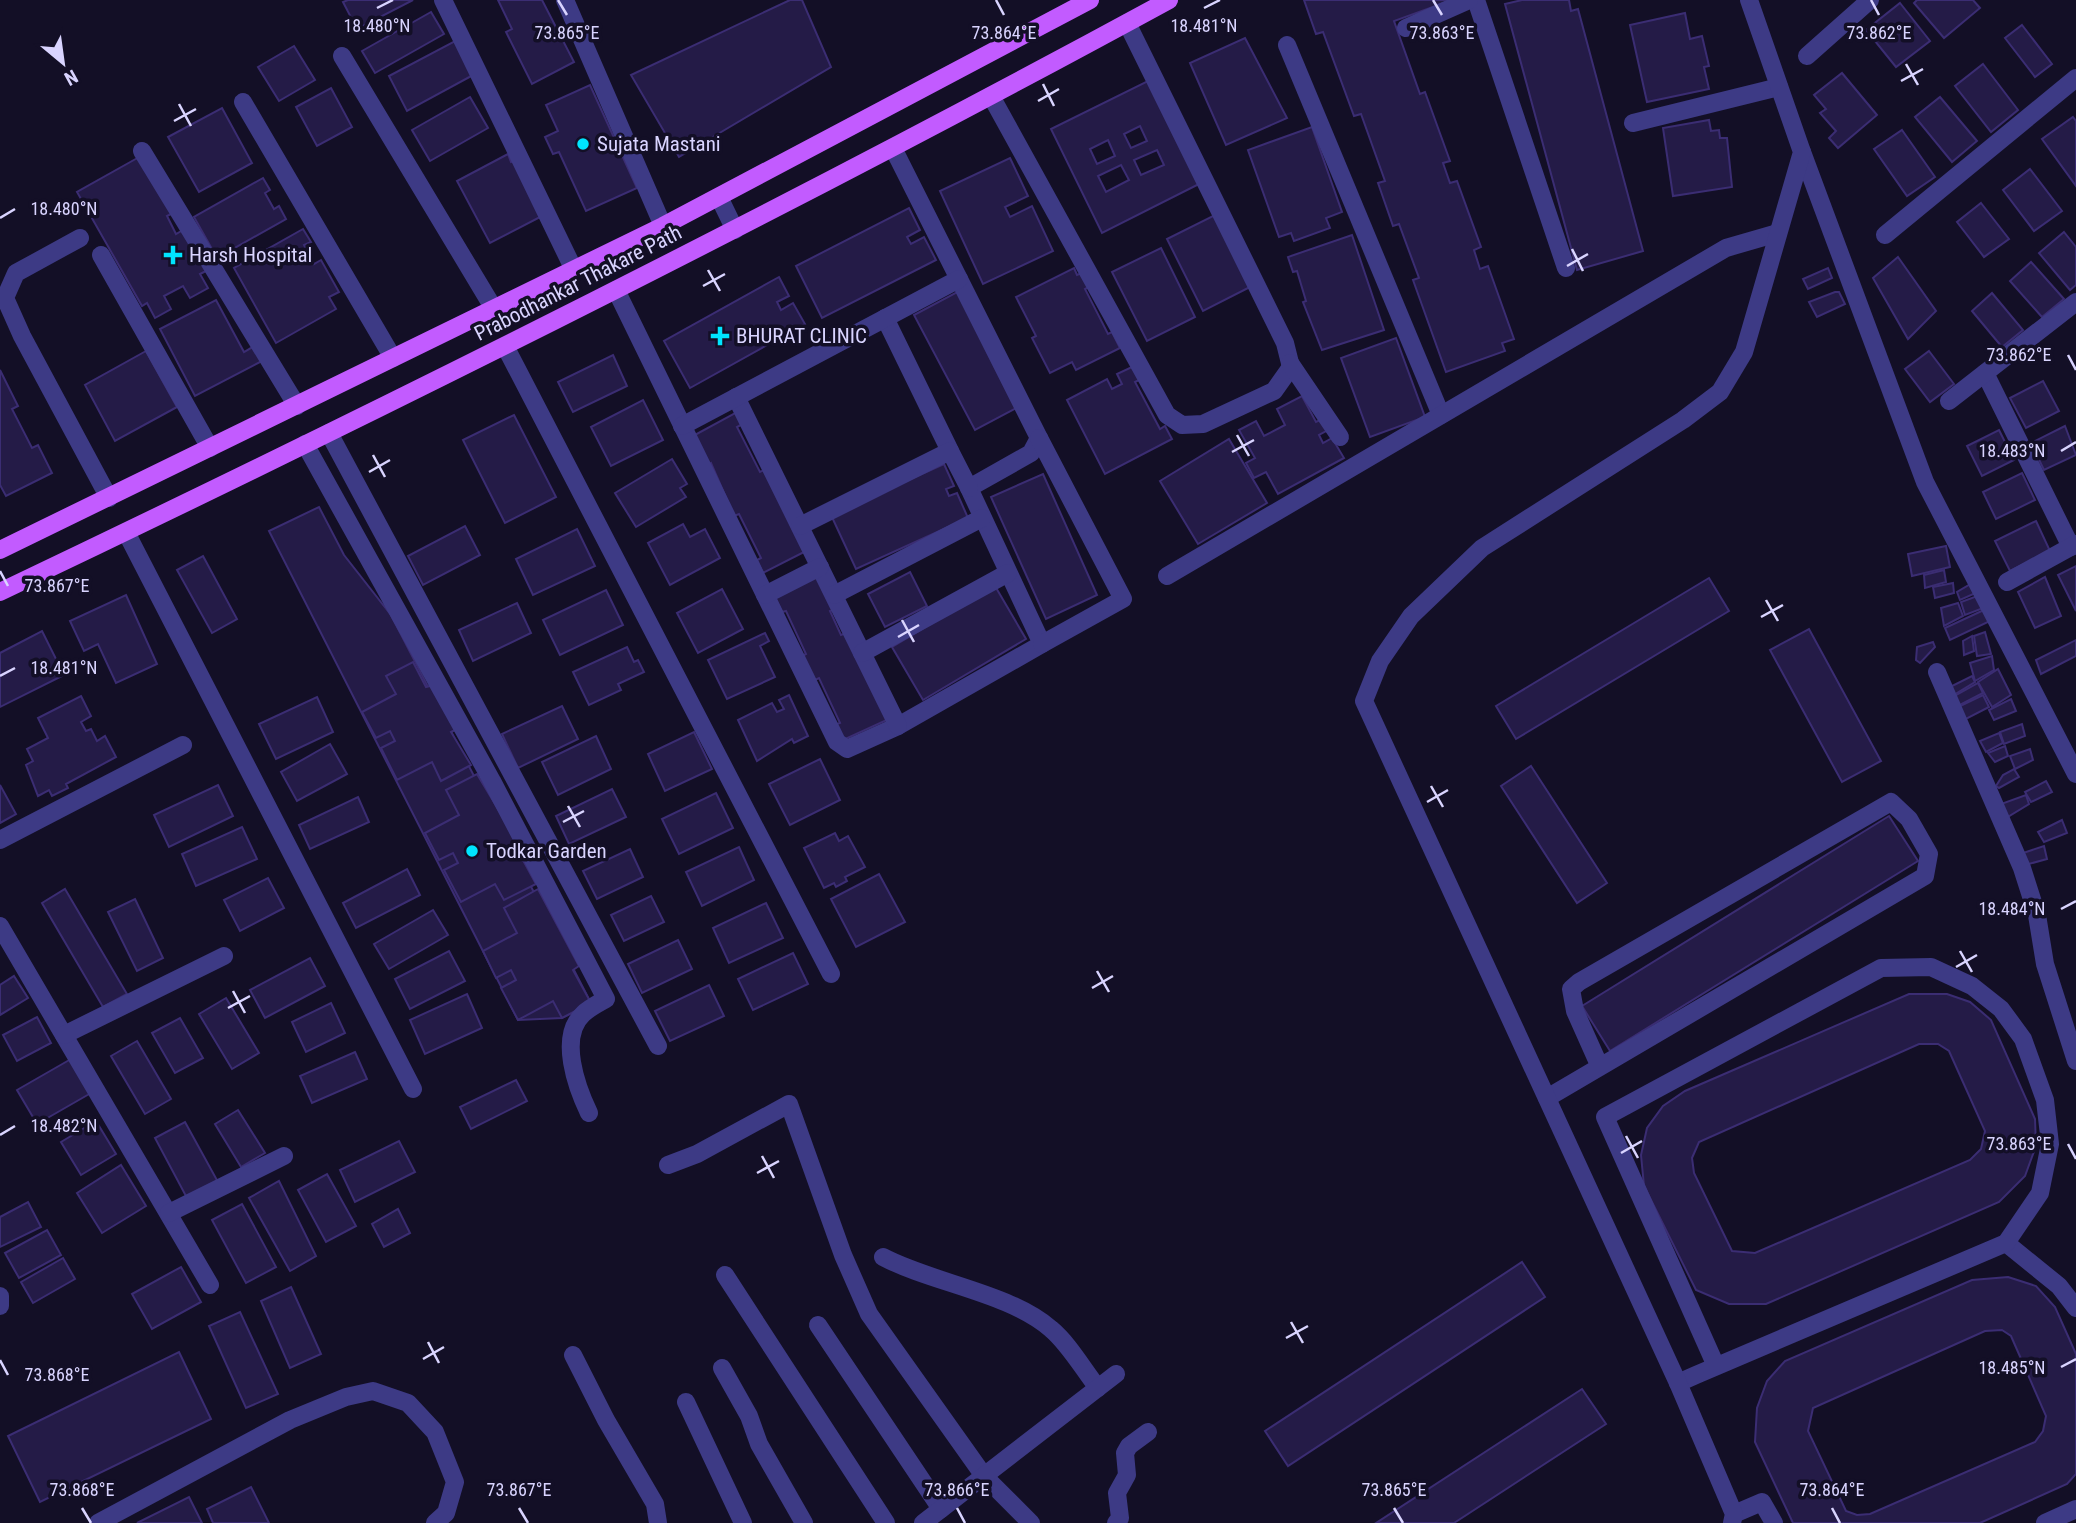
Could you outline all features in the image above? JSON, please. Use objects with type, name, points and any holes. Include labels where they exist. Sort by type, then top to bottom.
[{"type":"main road","name":"Prabodhankar Thakare Path","points":[[0,550],[663,226],[1090,0]]},
{"type":"main road","name":"Prabodhankar Thakare Path","points":[[0,592],[505,346],[735,230],[1169,0]]},
{"type":"street","points":[[443,0],[574,270]]},
{"type":"street","points":[[565,0],[663,226]]},
{"type":"street","points":[[1406,27],[1469,0]]},
{"type":"street","points":[[1476,0],[1566,268]]},
{"type":"street","points":[[1749,0],[1802,152],[1925,482],[2076,774]]},
{"type":"street","points":[[1807,56],[1870,0]]},
{"type":"street","points":[[991,96],[1167,415],[1182,425],[1203,424],[1274,391],[1291,367],[1285,343],[1128,23]]},
{"type":"street","points":[[1287,45],[1441,415]]},
{"type":"street","points":[[342,56],[494,309]]},
{"type":"street","points":[[1885,235],[2076,78]]},
{"type":"street","points":[[1633,123],[1779,87]]},
{"type":"street","points":[[243,102],[393,358]]},
{"type":"street","points":[[616,290],[837,743],[847,749],[856,747],[898,726],[1123,599],[1038,438],[893,148]]},
{"type":"street","points":[[142,151],[297,406]]},
{"type":"street","points":[[1773,1523],[1762,1502],[1733,1519],[1678,1382],[1364,701],[1380,661],[1411,616],[1482,548],[1683,420],[1720,392],[1744,352],[1802,152]]},
{"type":"street","points":[[719,197],[735,230]]},
{"type":"street","points":[[1167,576],[1726,248],[1778,233]]},
{"type":"street","points":[[80,238],[16,273],[5,298],[22,336],[109,498]]},
{"type":"street","points":[[101,255],[211,449]]},
{"type":"street","points":[[682,426],[959,279]]},
{"type":"street","points":[[1949,401],[2076,302]]},
{"type":"street","points":[[885,318],[1042,643]]},
{"type":"street","points":[[505,346],[831,974]]},
{"type":"street","points":[[1290,363],[1340,437]]},
{"type":"street","points":[[1985,373],[2074,545],[2007,582]]},
{"type":"street","points":[[736,397],[898,726]]},
{"type":"street","points":[[328,433],[658,1046]]},
{"type":"street","points":[[969,488],[1031,453],[1038,438]]},
{"type":"street","points":[[305,444],[486,770],[606,999],[581,1015],[570,1043],[580,1093],[589,1113]]},
{"type":"street","points":[[800,526],[950,451]]},
{"type":"street","points":[[834,595],[982,518]]},
{"type":"street","points":[[126,532],[413,1089]]},
{"type":"street","points":[[765,595],[820,567]]},
{"type":"street","points":[[862,653],[1008,573]]},
{"type":"street","points":[[1937,672],[2022,868],[2037,915],[2045,964],[2072,1027],[2076,1061]]},
{"type":"street","points":[[0,841],[183,745]]},
{"type":"street","points":[[1547,1098],[1600,1067],[1925,876],[1929,854],[1909,819],[1891,802],[1579,982],[1571,989],[1575,1011],[1600,1067]]},
{"type":"street","points":[[0,926],[210,1285]]},
{"type":"street","points":[[64,1035],[224,956]]},
{"type":"street","points":[[1678,1382],[1716,1366],[2006,1243],[2040,1194],[2050,1144],[2045,1100],[2023,1040],[2001,1009],[1972,986],[1931,967],[1881,968],[1605,1117],[1716,1366]]},
{"type":"street","points":[[668,1165],[697,1154],[789,1104],[843,1255],[869,1314],[984,1476],[1031,1523]]},
{"type":"street","points":[[169,1213],[284,1156]]},
{"type":"street","points":[[2006,1243],[2059,1286],[2076,1308]]},
{"type":"street","points":[[883,1257],[909,1271],[1017,1308],[1051,1329],[1098,1388]]},
{"type":"street","points":[[725,1275],[886,1523]]},
{"type":"street","points":[[0,1296],[0,1306]]},
{"type":"street","points":[[818,1325],[941,1509]]},
{"type":"street","points":[[573,1355],[606,1420],[655,1504],[657,1523]]},
{"type":"street","points":[[722,1368],[749,1416],[759,1444],[804,1523]]},
{"type":"street","points":[[923,1523],[1116,1374]]},
{"type":"street","points":[[98,1523],[290,1420],[346,1397],[373,1391],[408,1403],[435,1432],[455,1482],[446,1513],[435,1523]]},
{"type":"street","points":[[686,1402],[743,1523]]},
{"type":"street","points":[[1116,1523],[1120,1507],[1117,1493],[1128,1475],[1125,1452],[1148,1433]]},
{"type":"street","points":[[2045,1523],[2076,1509]]},
{"type":"building","points":[[413,0],[357,29],[343,2]]},
{"type":"building","points":[[498,0],[542,0],[574,62],[532,84],[506,32],[512,29]]},
{"type":"building","points":[[790,0],[802,0],[831,67],[679,157],[631,75]]},
{"type":"building","points":[[1304,0],[1452,0],[1394,21],[1420,94],[1425,92],[1450,161],[1443,163],[1450,183],[1457,181],[1481,247],[1474,250],[1480,269],[1488,266],[1514,339],[1502,343],[1505,351],[1446,372],[1413,280],[1419,278],[1399,224],[1393,226],[1378,183],[1385,181],[1361,114],[1354,116],[1323,32],[1316,34]]},
{"type":"building","points":[[1522,0],[1569,0],[1571,11],[1578,9],[1643,251],[1577,270],[1505,4]]},
{"type":"building","points":[[1917,0],[1973,0],[1980,8],[1944,38],[1914,3]]},
{"type":"building","points":[[1900,3],[1930,41],[1896,67],[1866,30]]},
{"type":"building","points":[[431,12],[444,34],[375,73],[362,51]]},
{"type":"building","points":[[1685,13],[1690,39],[1702,36],[1709,66],[1704,67],[1709,89],[1647,102],[1630,25]]},
{"type":"building","points":[[2022,25],[2052,64],[2035,77],[2005,38]]},
{"type":"building","points":[[1245,38],[1287,118],[1226,145],[1190,63]]},
{"type":"building","points":[[457,40],[475,74],[407,111],[389,76]]},
{"type":"building","points":[[294,46],[315,80],[279,101],[258,67]]},
{"type":"building","points":[[1983,64],[2018,110],[1991,132],[1955,86]]},
{"type":"building","points":[[1842,73],[1877,115],[1838,148],[1829,138],[1836,131],[1820,113],[1826,109],[1814,95]]},
{"type":"building","points":[[1152,79],[1203,182],[1102,233],[1051,129]],"holes":[[[1140,126],[1147,141],[1131,148],[1124,134]],[[1108,140],[1115,156],[1097,164],[1090,149]],[[1157,150],[1164,165],[1141,175],[1134,160]],[[1121,165],[1129,180],[1106,192],[1098,176]]]},
{"type":"building","name":"Sujata Mastani","points":[[590,85],[637,188],[586,211],[559,152],[553,154],[545,137],[558,131],[546,105]]},
{"type":"building","points":[[331,88],[352,127],[317,146],[296,107]]},
{"type":"building","points":[[470,97],[488,128],[430,161],[412,130]]},
{"type":"building","points":[[1940,97],[1977,141],[1952,162],[1915,117]]},
{"type":"building","points":[[222,108],[252,163],[199,192],[168,137]]},
{"type":"building","points":[[2073,117],[2076,121],[2076,186],[2042,139]]},
{"type":"building","points":[[1709,120],[1711,131],[1719,130],[1720,138],[1727,138],[1732,187],[1673,196],[1663,128]]},
{"type":"building","points":[[1312,127],[1342,212],[1326,218],[1330,228],[1294,241],[1291,233],[1279,237],[1248,150]]},
{"type":"building","points":[[1902,130],[1935,177],[1907,196],[1874,149]]},
{"type":"building","points":[[508,154],[511,162],[515,161],[544,215],[490,243],[457,181]]},
{"type":"building","points":[[141,156],[173,213],[167,216],[176,234],[183,230],[206,271],[200,274],[208,288],[190,298],[183,286],[164,296],[171,309],[155,318],[147,303],[142,306],[77,192]]},
{"type":"building","points":[[1010,158],[1028,196],[1005,207],[1010,217],[1032,206],[1053,251],[983,284],[940,191]]},
{"type":"building","points":[[2030,169],[2062,211],[2034,231],[2003,190]]},
{"type":"building","points":[[263,178],[270,190],[265,193],[274,209],[279,206],[286,219],[217,258],[194,217]]},
{"type":"building","points":[[1981,203],[2009,239],[1984,257],[1957,222]]},
{"type":"building","points":[[909,208],[920,230],[907,237],[911,244],[924,237],[936,260],[822,318],[796,266]]},
{"type":"building","points":[[1215,215],[1252,286],[1203,311],[1167,239]]},
{"type":"building","points":[[303,229],[311,242],[304,245],[314,264],[321,260],[339,292],[329,297],[336,309],[276,343],[234,268]]},
{"type":"building","points":[[2064,232],[2076,247],[2076,285],[2070,290],[2039,253]]},
{"type":"building","points":[[1352,235],[1384,330],[1322,350],[1303,302],[1306,301],[1297,271],[1293,272],[1288,257]]},
{"type":"building","points":[[1161,248],[1195,317],[1147,341],[1112,272]]},
{"type":"building","points":[[1898,257],[1936,311],[1908,339],[1873,278]]},
{"type":"building","points":[[2031,262],[2064,299],[2042,317],[2010,281]]},
{"type":"building","points":[[1074,268],[1077,275],[1082,273],[1089,287],[1085,289],[1108,334],[1112,332],[1120,348],[1076,370],[1072,362],[1050,373],[1032,338],[1036,336],[1016,297]]},
{"type":"building","points":[[1828,268],[1832,278],[1808,289],[1803,279]]},
{"type":"building","points":[[779,277],[789,296],[777,302],[781,310],[793,303],[805,324],[690,388],[664,341]]},
{"type":"building","points":[[961,290],[1022,405],[975,430],[914,315]]},
{"type":"building","points":[[1839,292],[1845,304],[1817,317],[1809,302]]},
{"type":"building","points":[[1992,293],[2023,330],[2002,347],[1972,311]]},
{"type":"building","points":[[216,300],[244,352],[256,345],[264,360],[195,396],[160,329]]},
{"type":"building","points":[[1396,338],[1425,417],[1370,437],[1341,358]]},
{"type":"building","points":[[146,351],[177,407],[115,441],[85,385]]},
{"type":"building","points":[[1929,351],[1954,384],[1930,402],[1905,369]]},
{"type":"building","points":[[613,355],[627,386],[573,412],[558,382]]},
{"type":"building","points":[[1134,366],[1141,379],[1135,382],[1160,429],[1165,426],[1172,439],[1105,474],[1067,400],[1107,379],[1112,389],[1122,384],[1117,374]]},
{"type":"building","points":[[0,370],[18,406],[12,409],[32,448],[38,445],[52,473],[6,496],[0,485]]},
{"type":"building","points":[[2043,381],[2059,411],[2026,428],[2010,398]]},
{"type":"building","points":[[1302,396],[1316,422],[1322,419],[1328,430],[1319,435],[1323,443],[1332,438],[1344,458],[1278,494],[1266,472],[1254,478],[1246,463],[1255,458],[1239,430],[1256,421],[1264,436],[1285,425],[1277,409]]},
{"type":"building","points":[[643,400],[663,440],[611,466],[591,427]]},
{"type":"building","points":[[737,412],[743,424],[737,427],[760,472],[766,469],[808,550],[763,573],[757,560],[761,558],[739,514],[734,516],[711,463],[708,465],[693,436]]},
{"type":"building","points":[[514,415],[556,497],[505,523],[463,440]]},
{"type":"building","points":[[2065,426],[2076,455],[2044,470],[2031,443]]},
{"type":"building","points":[[1999,430],[2014,460],[1982,476],[1967,446]]},
{"type":"building","points":[[1229,439],[1267,503],[1198,544],[1160,481]]},
{"type":"building","points":[[672,459],[687,484],[680,488],[686,497],[636,527],[615,493]]},
{"type":"building","points":[[944,464],[954,486],[946,489],[949,496],[957,493],[968,518],[856,569],[831,515]]},
{"type":"building","points":[[2022,473],[2035,500],[1996,519],[1983,492]]},
{"type":"building","points":[[1043,474],[1097,595],[1046,619],[991,497]]},
{"type":"building","name":"Todkar Garden","points":[[319,507],[344,555],[391,615],[591,1003],[562,1018],[518,1020],[269,531]]},
{"type":"building","points":[[2036,521],[2050,551],[2010,571],[1995,541]]},
{"type":"building","points":[[683,524],[690,537],[705,529],[720,558],[670,585],[648,543]]},
{"type":"building","points":[[465,526],[480,555],[423,585],[408,556]]},
{"type":"building","points":[[577,529],[595,566],[533,595],[516,559]]},
{"type":"building","points":[[1946,546],[1950,567],[1912,576],[1908,554]]},
{"type":"building","points":[[203,556],[237,619],[212,633],[177,570]]},
{"type":"building","points":[[2076,566],[2076,611],[2058,575]]},
{"type":"building","points":[[1944,570],[1946,582],[1925,588],[1924,575]]},
{"type":"building","points":[[910,572],[927,606],[885,627],[868,594]]},
{"type":"building","points":[[823,573],[833,610],[830,611],[841,635],[849,632],[889,719],[841,741],[834,725],[840,723],[819,678],[813,681],[802,656],[806,654],[786,611],[782,612],[774,595]]},
{"type":"building","points":[[2045,577],[2061,616],[2035,628],[2018,592]]},
{"type":"building","points":[[1709,578],[1729,611],[1516,739],[1496,706]]},
{"type":"building","points":[[1974,582],[1978,592],[1960,600],[1957,592]]},
{"type":"building","points":[[1953,583],[1954,593],[1935,598],[1933,587]]},
{"type":"building","points":[[995,586],[1026,639],[923,700],[892,647]]},
{"type":"building","points":[[722,589],[743,629],[698,653],[677,613]]},
{"type":"building","points":[[606,590],[623,625],[560,655],[543,620]]},
{"type":"building","points":[[126,595],[157,664],[116,683],[98,644],[84,651],[70,621]]},
{"type":"building","points":[[1980,595],[1986,607],[1965,615],[1961,602]]},
{"type":"building","points":[[517,603],[531,633],[473,661],[459,630]]},
{"type":"building","points":[[1958,603],[1963,616],[1944,626],[1941,608]]},
{"type":"building","points":[[1986,609],[1990,621],[1950,640],[1945,628]]},
{"type":"building","points":[[1809,629],[1881,761],[1842,782],[1770,650]]},
{"type":"building","points":[[42,631],[64,675],[0,707],[0,653]]},
{"type":"building","points":[[1985,632],[1991,654],[1977,656],[1974,636]]},
{"type":"building","points":[[765,633],[769,641],[760,646],[775,677],[727,699],[708,660]]},
{"type":"building","points":[[1972,636],[1974,651],[1964,655],[1963,641]]},
{"type":"building","points":[[2076,640],[2076,656],[2041,674],[2036,660]]},
{"type":"building","points":[[1933,642],[1935,647],[1920,663],[1916,660],[1917,647]]},
{"type":"building","points":[[627,647],[634,662],[638,660],[644,672],[618,684],[621,690],[589,705],[573,672]]},
{"type":"building","points":[[1992,656],[1994,670],[1975,681],[1970,663]]},
{"type":"building","points":[[413,662],[426,687],[434,685],[457,729],[451,732],[471,765],[441,781],[432,762],[397,780],[381,748],[395,741],[390,731],[376,738],[362,712],[396,694],[386,676]]},
{"type":"building","points":[[1998,669],[2011,695],[1992,707],[1978,682]]},
{"type":"building","points":[[1972,676],[1975,682],[1952,696],[1948,688]]},
{"type":"building","points":[[1978,683],[1983,693],[1956,707],[1951,698]]},
{"type":"building","points":[[789,695],[808,736],[794,743],[792,739],[757,761],[738,720],[772,703],[777,712],[784,709],[779,700]]},
{"type":"building","points":[[1983,695],[1989,707],[1962,721],[1956,708]]},
{"type":"building","points":[[81,696],[91,716],[81,722],[86,731],[91,729],[97,741],[105,736],[116,757],[66,784],[68,788],[52,796],[49,790],[38,796],[26,765],[33,761],[27,749],[48,738],[38,718]]},
{"type":"building","points":[[317,697],[333,732],[276,759],[259,724]]},
{"type":"building","points":[[2011,699],[2016,711],[1994,720],[1989,710]]},
{"type":"building","points":[[562,706],[578,739],[518,768],[502,734]]},
{"type":"building","points":[[2022,724],[2025,736],[2004,744],[2000,732]]},
{"type":"building","points":[[694,732],[712,769],[665,791],[648,754]]},
{"type":"building","points":[[1999,733],[2003,743],[1986,752],[1980,741]]},
{"type":"building","points":[[596,736],[611,769],[558,795],[542,762]]},
{"type":"building","points":[[330,744],[347,774],[297,801],[281,772]]},
{"type":"building","points":[[2005,746],[2008,756],[1995,762],[1988,753]]},
{"type":"building","points":[[2030,749],[2033,760],[2015,769],[2010,756]]},
{"type":"building","points":[[820,759],[840,800],[790,825],[769,784]]},
{"type":"building","points":[[1531,766],[1607,883],[1577,903],[1501,786]]},
{"type":"building","points":[[2014,769],[2019,777],[1999,788],[1996,786],[2003,775]]},
{"type":"building","points":[[477,774],[522,849],[518,851],[536,884],[504,900],[495,884],[461,902],[444,870],[458,863],[453,853],[439,860],[425,833],[459,815],[446,790]]},
{"type":"building","points":[[2046,781],[2052,792],[2031,802],[2025,792]]},
{"type":"building","points":[[0,785],[16,814],[0,823]]},
{"type":"building","points":[[218,785],[233,816],[169,847],[154,815]]},
{"type":"building","points":[[612,789],[626,817],[569,844],[556,816]]},
{"type":"building","points":[[716,793],[733,828],[679,854],[662,819]]},
{"type":"building","points":[[2026,795],[2029,804],[2006,818],[2001,804]]},
{"type":"building","points":[[358,797],[369,822],[310,849],[299,825]]},
{"type":"building","points":[[1889,816],[1918,861],[1610,1051],[1582,1006]]},
{"type":"building","points":[[2062,820],[2067,833],[2044,842],[2038,832]]},
{"type":"building","points":[[242,827],[257,859],[196,886],[182,854]]},
{"type":"building","points":[[835,833],[839,841],[848,836],[865,867],[845,877],[847,881],[836,887],[834,883],[824,888],[804,848]]},
{"type":"building","points":[[2044,846],[2047,859],[2025,865],[2020,854]]},
{"type":"building","points":[[739,847],[754,880],[702,906],[686,872]]},
{"type":"building","points":[[630,849],[643,877],[597,899],[583,871]]},
{"type":"building","points":[[407,869],[420,895],[356,928],[343,903]]},
{"type":"building","points":[[879,874],[905,922],[856,947],[831,899]]},
{"type":"building","points":[[268,878],[284,908],[240,931],[224,900]]},
{"type":"building","points":[[65,889],[127,994],[103,1007],[42,903]]},
{"type":"building","points":[[538,889],[579,966],[573,970],[591,1003],[562,1018],[553,1001],[518,1020],[501,988],[516,980],[511,970],[496,978],[483,951],[517,933],[504,908]]},
{"type":"building","points":[[651,896],[664,922],[624,941],[611,915]]},
{"type":"building","points":[[135,899],[163,958],[137,971],[108,912]]},
{"type":"building","points":[[766,903],[783,938],[729,963],[713,928]]},
{"type":"building","points":[[433,910],[448,935],[389,969],[374,944]]},
{"type":"building","points":[[678,940],[692,969],[642,993],[628,964]]},
{"type":"building","points":[[449,951],[465,981],[410,1009],[395,979]]},
{"type":"building","points":[[793,953],[808,984],[753,1010],[738,979]]},
{"type":"building","points":[[310,958],[325,986],[265,1018],[250,990]]},
{"type":"building","points":[[14,976],[28,998],[0,1015],[0,985]]},
{"type":"building","points":[[709,985],[724,1016],[670,1041],[655,1011]]},
{"type":"building","points":[[467,994],[482,1028],[425,1054],[410,1020]]},
{"type":"building","points":[[1909,994],[1947,994],[1970,1002],[1991,1020],[2035,1119],[2036,1146],[2025,1176],[1999,1202],[1766,1304],[1729,1304],[1696,1290],[1644,1186],[1641,1155],[1647,1128],[1663,1106],[1685,1091]],"holes":[[[1919,1044],[1938,1044],[1949,1051],[1985,1131],[1981,1149],[1970,1160],[1755,1253],[1732,1251],[1694,1173],[1692,1158],[1699,1142]]]},
{"type":"building","points":[[226,998],[259,1053],[232,1069],[199,1014]]},
{"type":"building","points":[[331,1003],[345,1033],[306,1052],[292,1022]]},
{"type":"building","points":[[37,1017],[51,1043],[17,1061],[3,1035]]},
{"type":"building","points":[[180,1018],[203,1058],[175,1073],[152,1033]]},
{"type":"building","points":[[137,1041],[171,1099],[145,1114],[111,1056]]},
{"type":"building","points":[[355,1052],[367,1079],[312,1103],[300,1076]]},
{"type":"building","points":[[71,1059],[91,1093],[37,1124],[17,1090]]},
{"type":"building","points":[[516,1080],[527,1101],[471,1129],[460,1107]]},
{"type":"building","points":[[238,1110],[265,1153],[241,1167],[215,1124]]},
{"type":"building","points":[[96,1121],[116,1154],[81,1175],[61,1142]]},
{"type":"building","points":[[185,1122],[218,1182],[187,1198],[155,1138]]},
{"type":"building","points":[[399,1141],[415,1172],[355,1202],[340,1170]]},
{"type":"building","points":[[121,1165],[146,1206],[102,1233],[77,1193]]},
{"type":"building","points":[[327,1174],[356,1226],[326,1242],[298,1190]]},
{"type":"building","points":[[279,1181],[316,1256],[290,1271],[249,1198]]},
{"type":"building","points":[[28,1202],[41,1227],[0,1247],[0,1217]]},
{"type":"building","points":[[242,1204],[276,1267],[246,1283],[212,1220]]},
{"type":"building","points":[[398,1209],[410,1233],[384,1247],[372,1224]]},
{"type":"building","points":[[47,1230],[61,1255],[19,1278],[5,1253]]},
{"type":"building","points":[[63,1258],[75,1279],[33,1303],[21,1282]]},
{"type":"building","points":[[1522,1262],[1545,1297],[1288,1466],[1265,1431]]},
{"type":"building","points":[[181,1267],[201,1302],[152,1329],[132,1294]]},
{"type":"building","points":[[2008,1277],[2036,1286],[2055,1307],[2076,1354],[2076,1474],[2067,1484],[1980,1523],[1793,1523],[1755,1442],[1757,1408],[1767,1381],[1785,1361],[1972,1280]],"holes":[[[2002,1330],[2011,1336],[2046,1416],[2043,1431],[2035,1442],[1870,1514],[1857,1515],[1846,1511],[1808,1431],[1813,1408],[1985,1331]]]},
{"type":"building","points":[[291,1287],[321,1354],[290,1368],[261,1301]]},
{"type":"building","points":[[240,1312],[278,1394],[246,1408],[209,1326]]},
{"type":"building","points":[[179,1352],[211,1419],[40,1502],[8,1436]]},
{"type":"building","points":[[1582,1389],[1606,1424],[1454,1523],[1376,1523]]},
{"type":"building","points":[[251,1487],[269,1523],[213,1523],[207,1509]]},
{"type":"building","points":[[189,1497],[202,1523],[137,1523]]},
{"type":"place","name":"Sujata Mastani","points":[[583,144]]},
{"type":"place","name":"Harsh Hospital","points":[[173,255]]},
{"type":"place","name":"BHURAT CLINIC","points":[[720,336]]},
{"type":"place","name":"Todkar Garden","points":[[472,851]]}]
